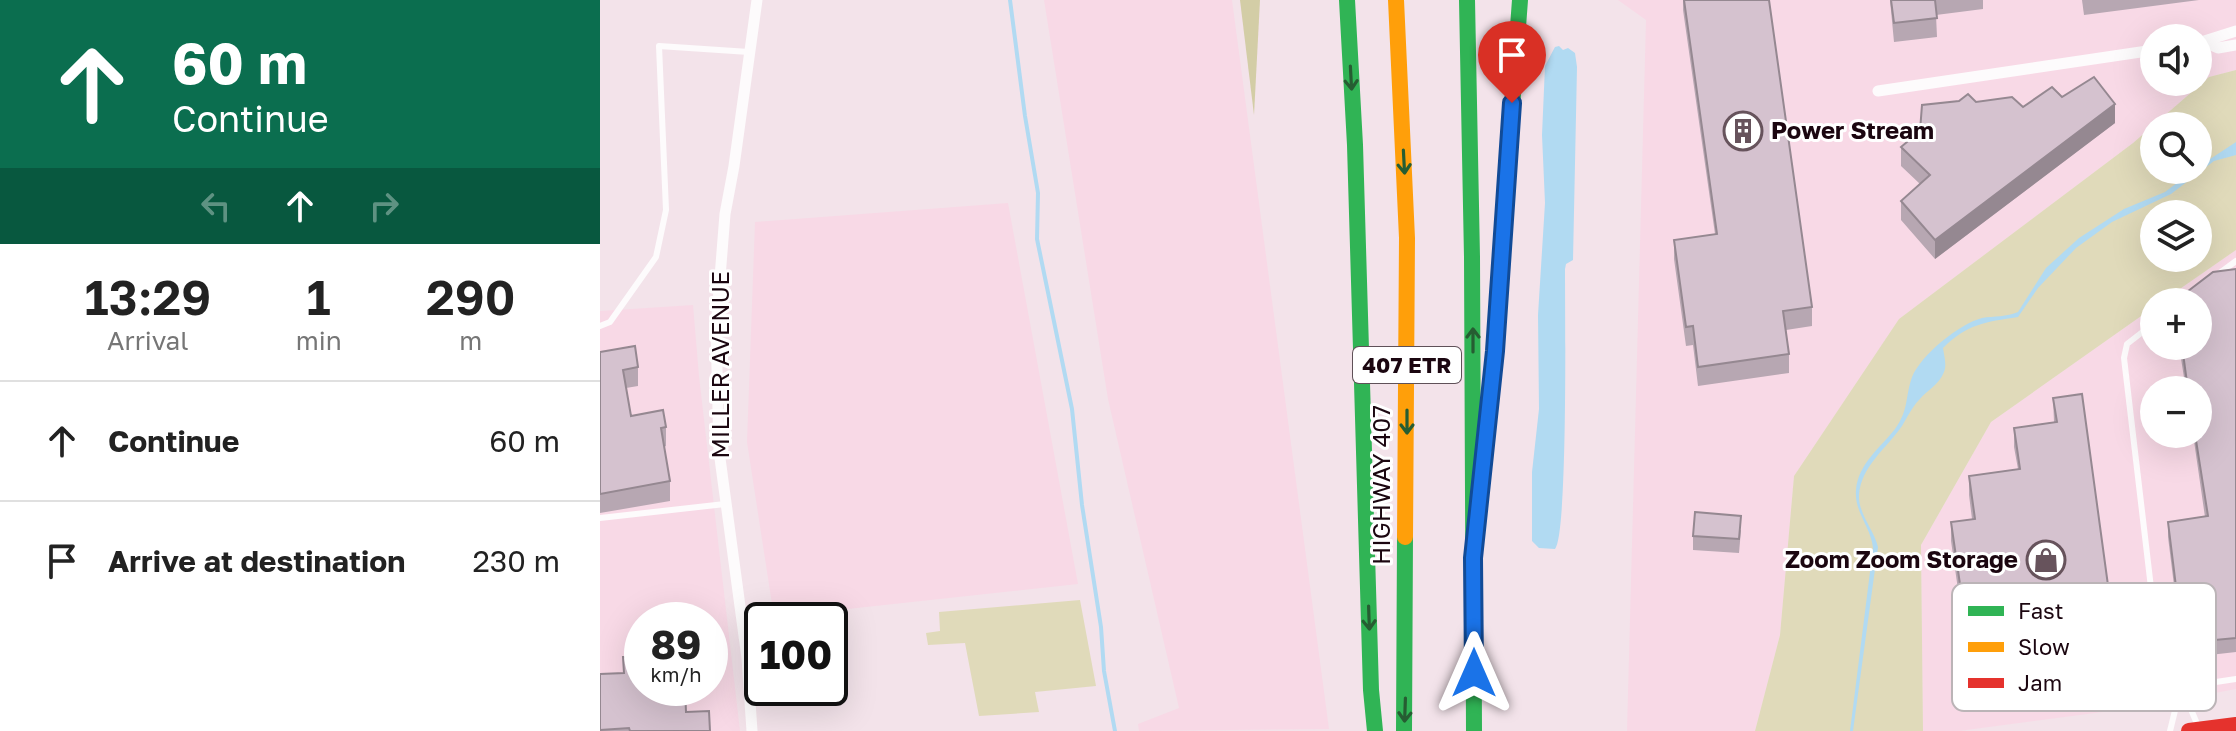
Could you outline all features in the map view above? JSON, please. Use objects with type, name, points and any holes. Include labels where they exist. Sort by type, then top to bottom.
[{"type":"main road","points":[[1347,0],[1355,145],[1371,690],[1375,731]]},
{"type":"main road","name":"HIGHWAY 407","points":[[1396,0],[1407,238],[1404,731]]},
{"type":"main road","name":"407 ETR","points":[[1467,0],[1474,731]]},
{"type":"main road","points":[[1473,558],[1495,351],[1520,0]]},
{"type":"main road","points":[[2194,730],[2229,727]]},
{"type":"street","name":"MILLER AVENUE","points":[[752,731],[747,658],[719,451],[716,328],[725,214],[757,0]]},
{"type":"street","points":[[2212,38],[2236,31]]},
{"type":"street","points":[[2212,46],[2236,45]]},
{"type":"street","points":[[1878,91],[2140,52]]},
{"type":"lane","points":[[600,326],[610,322],[656,257],[666,210],[659,46],[750,52]]},
{"type":"lane","points":[[2214,277],[2236,261]]},
{"type":"lane","points":[[2140,334],[2127,344],[2124,358],[2150,583]]},
{"type":"lane","points":[[600,518],[725,504]]},
{"type":"lane","points":[[2216,682],[2236,679]]},
{"type":"lane","points":[[2170,731],[2175,711]]},
{"type":"shaded area","points":[[1044,0],[1232,0],[1329,729],[1139,731],[1138,724],[1179,708],[1108,399]]},
{"type":"shaded area","points":[[1240,0],[1260,0],[1254,115]]},
{"type":"shaded area","points":[[1618,0],[2236,0],[2236,70],[2212,76],[2212,24],[2140,24],[2140,96],[2187,96],[2169,112],[2140,112],[2140,137],[2133,143],[1899,319],[1794,476],[1780,635],[1755,731],[1627,731],[1646,20]]},
{"type":"shaded area","points":[[2236,70],[2236,250],[2212,267],[2212,200],[2140,200],[2140,272],[2204,272],[2181,288],[2140,288],[2140,317],[1991,422],[1921,545],[1923,731],[1755,731],[1780,635],[1794,476],[1899,319],[2140,137],[2140,184],[2212,184],[2212,112],[2169,112],[2187,96],[2212,96],[2212,76]]},
{"type":"shaded area","points":[[1008,203],[1078,584],[848,609],[848,602],[772,602],[747,442],[755,222]]},
{"type":"shaded area","points":[[2236,250],[2236,689],[2216,693],[2216,583],[1952,583],[1952,711],[2111,711],[1959,731],[1923,731],[1921,545],[1991,422],[2140,317],[2140,360],[2212,360],[2212,288],[2181,288],[2204,272],[2212,272],[2212,267]]},
{"type":"shaded area","points":[[693,305],[725,602],[624,602],[624,706],[728,706],[728,627],[740,731],[600,731],[600,311]]},
{"type":"shaded area","points":[[1080,600],[1096,686],[1035,692],[1039,712],[979,716],[965,643],[928,645],[926,633],[940,631],[939,612]]},
{"type":"water","points":[[1555,47],[1575,53],[1577,67],[1573,260],[1566,264],[1565,269],[1562,504],[1555,549],[1539,548],[1532,541],[1532,472],[1539,409],[1538,315],[1545,203],[1542,135],[1545,66]]},
{"type":"water","points":[[2236,142],[2236,155],[2212,163],[2212,158]]},
{"type":"water","points":[[2176,184],[2184,184],[2158,200],[2146,200]]},
{"type":"water","points":[[2140,202],[2140,209],[2112,222],[2076,248],[2038,288],[2018,317],[1977,325],[1943,348],[1945,366],[1942,377],[1914,406],[1864,475],[1859,502],[1878,547],[1853,731],[1850,731],[1873,548],[1856,498],[1858,481],[1865,464],[1895,429],[1905,409],[1912,377],[1932,350],[1973,321],[2018,312],[2046,268],[2079,238]]},
{"type":"building","name":"Power Stream","points":[[1684,0],[1769,0],[1812,307],[1783,311],[1789,354],[1698,367],[1693,326],[1686,327],[1674,240],[1717,234]]},
{"type":"building","points":[[1891,0],[1935,0],[1937,18],[1894,23]]},
{"type":"building","points":[[2094,77],[2115,104],[1935,240],[1901,201],[1930,175],[1901,147],[1920,131],[1922,105],[1959,101],[1968,94],[1976,102],[2012,97],[2023,107],[2052,87],[2062,97]]},
{"type":"building","points":[[2236,269],[2236,638],[2216,640],[2216,583],[2176,583],[2168,522],[2208,516],[2197,448],[2212,448],[2212,376],[2186,376],[2184,360],[2212,360],[2212,288],[2192,288],[2213,272]]},
{"type":"building","points":[[635,346],[638,367],[623,370],[631,416],[663,410],[666,427],[661,428],[670,481],[600,494],[600,352]]},
{"type":"building","points":[[2082,394],[2108,583],[1960,583],[1951,522],[1975,519],[1969,476],[2020,469],[2014,428],[2057,422],[2053,398]]},
{"type":"building","points":[[1695,512],[1741,516],[1739,539],[1693,536]]},
{"type":"building","points":[[624,673],[624,706],[686,706],[686,712],[709,711],[710,731],[600,730],[600,674]]},
{"type":"waterway","points":[[1010,0],[1038,193],[1037,239],[1072,409],[1104,671],[1115,731]]},
{"type":"traffic: fast","points":[[1347,0],[1355,145],[1371,690],[1375,731]]},
{"type":"traffic: fast","points":[[1467,0],[1472,257],[1474,731]]},
{"type":"traffic: fast","points":[[1512,108],[1520,0]]},
{"type":"traffic: fast","points":[[1404,731],[1405,537]]},
{"type":"traffic: slow","points":[[1396,0],[1407,238],[1405,537]]},
{"type":"traffic: slow","points":[[1484,458],[1495,351],[1512,108]]},
{"type":"traffic: jam","points":[[2189,731],[2236,725]]},
{"type":"place","name":"Power Stream","points":[[1743,131]]},
{"type":"place","name":"Zoom Zoom Storage","points":[[2046,560]]},
{"type":"route","points":[[1474,673],[1473,558],[1495,351],[1512,103]]}]
